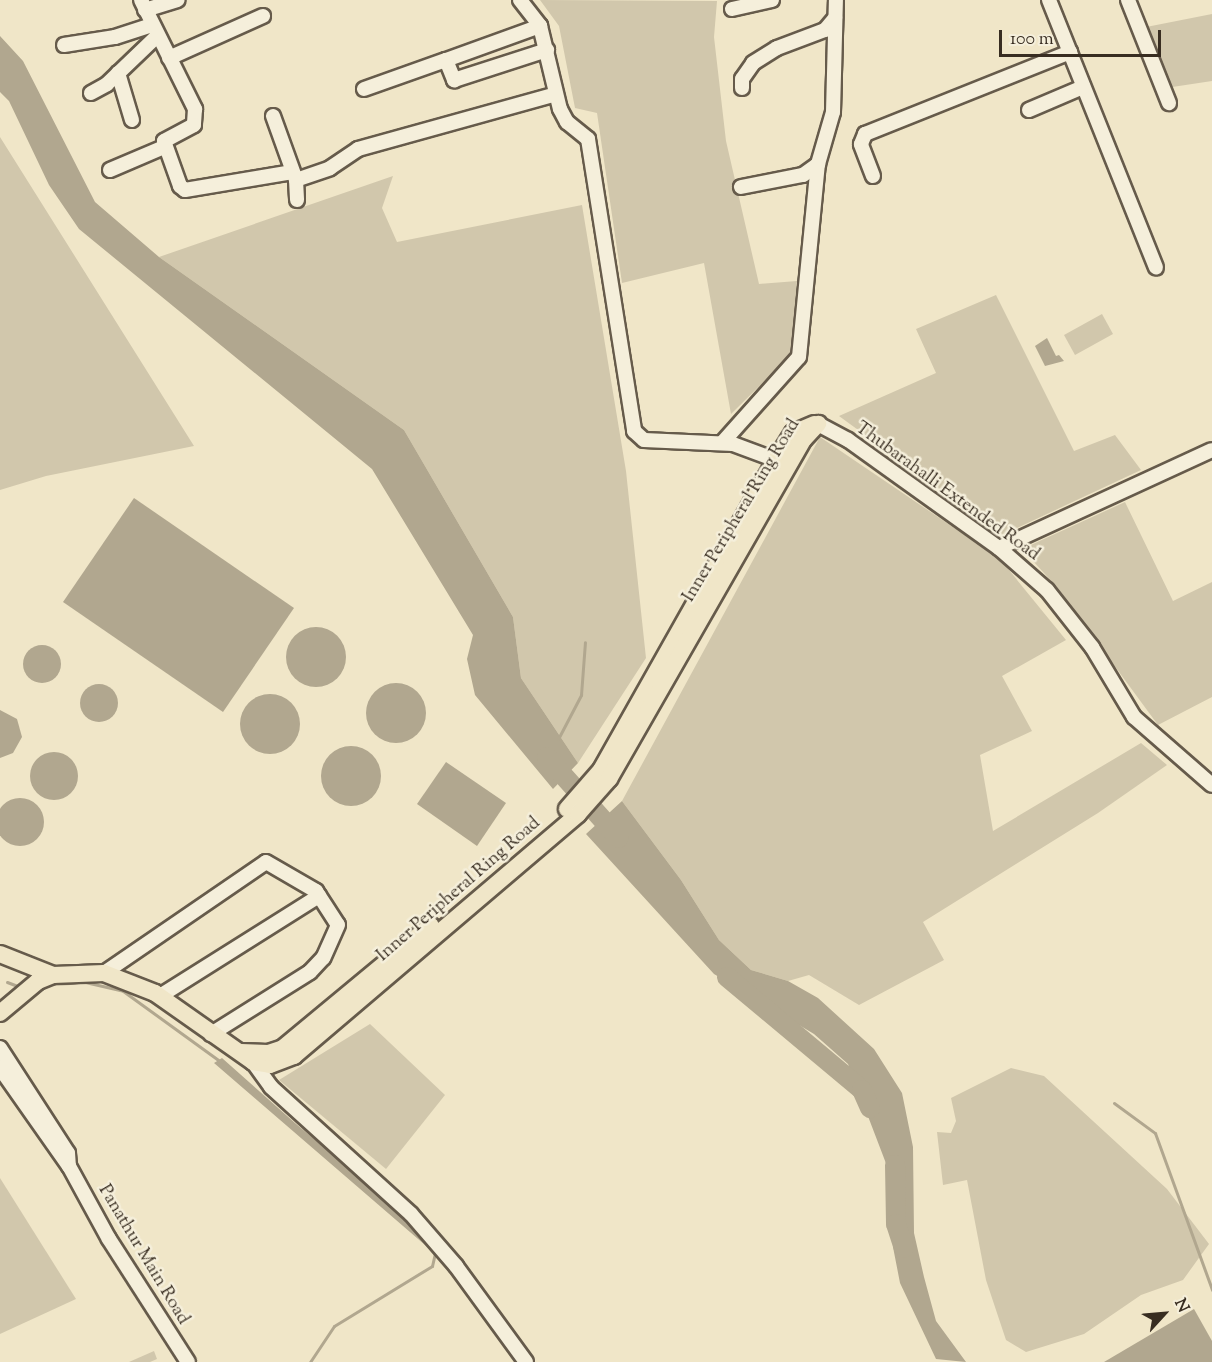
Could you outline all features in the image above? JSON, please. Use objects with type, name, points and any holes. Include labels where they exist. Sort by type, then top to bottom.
[{"type":"main road","name":"Inner Peripheral Ring Road","points":[[605,775],[776,460],[799,436],[818,424]]},
{"type":"main road","name":"Inner Peripheral Ring Road","points":[[253,1062],[270,1065],[294,1056],[575,809],[605,775],[799,436]]},
{"type":"main road","name":"Inner Peripheral Ring Road","points":[[237,1052],[268,1053],[300,1036],[575,809]]},
{"type":"main road","points":[[0,954],[39,982]]},
{"type":"main road","points":[[0,1013],[39,982],[104,973],[160,996],[253,1062]]},
{"type":"street","points":[[177,0],[143,5],[196,118],[194,125],[167,138],[164,147],[185,190],[294,176],[330,168],[358,149],[556,94]]},
{"type":"street","points":[[520,0],[540,26],[556,94],[567,122],[588,140],[634,431],[644,440],[728,443],[776,460]]},
{"type":"street","points":[[728,443],[800,357],[819,164],[832,112],[836,0]]},
{"type":"street","points":[[1049,0],[1156,267]]},
{"type":"street","points":[[1128,0],[1169,103]]},
{"type":"street","points":[[732,9],[764,1]]},
{"type":"street","points":[[169,58],[263,16]]},
{"type":"street","points":[[742,88],[742,79],[753,63],[777,48],[825,30],[836,18]]},
{"type":"street","points":[[364,89],[540,26]]},
{"type":"street","points":[[64,45],[154,31]]},
{"type":"street","points":[[91,93],[118,74],[154,31]]},
{"type":"street","points":[[446,60],[454,80],[547,50]]},
{"type":"street","points":[[873,176],[861,144],[865,134],[1070,52]]},
{"type":"street","points":[[118,74],[132,120]]},
{"type":"street","points":[[1029,110],[1083,87]]},
{"type":"street","points":[[273,116],[294,176],[297,200]]},
{"type":"street","points":[[110,170],[164,147]]},
{"type":"street","points":[[741,187],[803,175],[819,164]]},
{"type":"street","name":"Thubarahalli Extended Road","points":[[818,424],[848,440],[999,548],[1047,590],[1092,647],[1134,717],[1212,784]]},
{"type":"street","points":[[999,548],[1212,450]]},
{"type":"street","points":[[104,973],[266,861],[319,896],[339,928],[323,958],[310,972],[211,1034]]},
{"type":"street","points":[[160,996],[319,896]]},
{"type":"street","name":"Panathur Main Road","points":[[0,1048],[68,1153],[69,1166]]},
{"type":"street","points":[[253,1062],[271,1087],[411,1215],[456,1266],[526,1362]]},
{"type":"street","name":"Panathur Main Road","points":[[0,1068],[69,1166],[109,1239],[181,1360]]},
{"type":"shaded area","points":[[540,0],[717,1],[714,37],[726,141],[759,284],[797,281],[791,355],[731,414],[704,263],[622,283],[597,113],[575,108],[559,26]]},
{"type":"shaded area","points":[[1212,14],[1212,81],[1159,89],[1131,30]]},
{"type":"shaded area","points":[[0,36],[23,61],[95,202],[159,257],[404,430],[513,617],[521,678],[578,763],[553,789],[475,695],[467,659],[473,635],[372,469],[79,229],[49,185],[9,101],[0,92]]},
{"type":"shaded area","points":[[0,137],[194,446],[46,476],[0,490]]},
{"type":"shaded area","points":[[393,176],[382,208],[397,242],[582,205],[626,471],[646,658],[578,763],[521,678],[513,617],[404,430],[159,257]]},
{"type":"shaded area","points":[[996,295],[1074,451],[1115,435],[1141,470],[1002,535],[839,416],[936,373],[916,329]]},
{"type":"shaded area","points":[[1102,314],[1113,334],[1075,355],[1064,335]]},
{"type":"shaded area","points":[[1047,338],[1056,356],[1059,355],[1064,361],[1045,366],[1035,346]]},
{"type":"shaded area","points":[[820,437],[1000,559],[1066,640],[1002,676],[1032,731],[980,755],[993,831],[1141,743],[1167,765],[1098,813],[923,922],[944,960],[859,1005],[809,975],[788,981],[751,970],[719,940],[681,880],[622,801]]},
{"type":"shaded area","points":[[134,498],[294,608],[223,712],[63,602]]},
{"type":"shaded area","points":[[1125,502],[1173,601],[1212,582],[1212,697],[1158,725],[1055,585],[1022,549]]},
{"type":"shaded area","points":[[310,627],[322,627],[333,632],[341,640],[346,657],[344,669],[333,682],[322,687],[310,687],[299,682],[291,674],[286,663],[286,651],[291,640],[299,632]]},
{"type":"shaded area","points":[[42,645],[55,651],[61,664],[55,677],[42,683],[29,677],[23,664],[29,651]]},
{"type":"shaded area","points":[[390,683],[402,683],[413,688],[421,696],[426,713],[424,725],[413,738],[402,743],[390,743],[379,738],[371,730],[366,719],[366,707],[371,696],[379,688]]},
{"type":"shaded area","points":[[99,684],[112,690],[118,703],[112,716],[99,722],[86,716],[80,703],[86,690]]},
{"type":"shaded area","points":[[264,694],[276,694],[287,699],[295,707],[300,724],[298,736],[287,749],[276,754],[264,754],[253,749],[245,741],[240,730],[240,718],[245,707],[253,699]]},
{"type":"shaded area","points":[[0,710],[17,719],[22,737],[13,753],[0,758]]},
{"type":"shaded area","points":[[345,746],[357,746],[368,751],[376,759],[381,776],[379,788],[368,801],[357,806],[345,806],[334,801],[326,793],[321,782],[321,770],[326,759],[334,751]]},
{"type":"shaded area","points":[[49,752],[59,752],[74,762],[78,776],[77,785],[68,796],[59,800],[49,800],[34,790],[30,781],[30,771],[40,756]]},
{"type":"shaded area","points":[[446,762],[506,803],[477,846],[417,804]]},
{"type":"shaded area","points":[[20,798],[37,805],[44,822],[37,839],[20,846],[3,839],[-4,822],[3,805]]},
{"type":"shaded area","points":[[622,801],[681,880],[719,940],[751,970],[788,981],[818,998],[874,1049],[902,1093],[913,1147],[914,1233],[924,1277],[936,1321],[966,1362],[936,1359],[900,1283],[893,1247],[900,1200],[848,1064],[814,1034],[714,974],[586,834]]},
{"type":"shaded area","points":[[370,1024],[445,1095],[386,1169],[279,1080]]},
{"type":"shaded area","points":[[222,1058],[441,1246],[432,1251],[214,1063]]},
{"type":"shaded area","points":[[1011,1068],[1044,1076],[1167,1189],[1209,1244],[1183,1280],[1141,1295],[1084,1334],[1026,1352],[1006,1340],[986,1280],[967,1180],[943,1185],[937,1132],[951,1133],[956,1121],[951,1098]]},
{"type":"shaded area","points":[[0,1178],[76,1299],[0,1334]]},
{"type":"shaded area","points":[[1194,1309],[1212,1341],[1212,1362],[1104,1362]]},
{"type":"shaded area","points":[[154,1351],[157,1359],[150,1362],[129,1362]]},
{"type":"waterway","points":[[558,739],[581,695],[585,642]]},
{"type":"waterway","points":[[547,757],[619,838]]},
{"type":"waterway","points":[[727,977],[862,1090],[870,1108]]},
{"type":"waterway","points":[[7,982],[20,987]]},
{"type":"waterway","points":[[50,984],[85,982],[123,991],[221,1062]]},
{"type":"waterway","points":[[1114,1103],[1155,1133],[1212,1290]]},
{"type":"waterway","points":[[895,1165],[896,1224],[904,1248]]},
{"type":"waterway","points":[[310,1362],[334,1326],[432,1266],[436,1249]]}]
